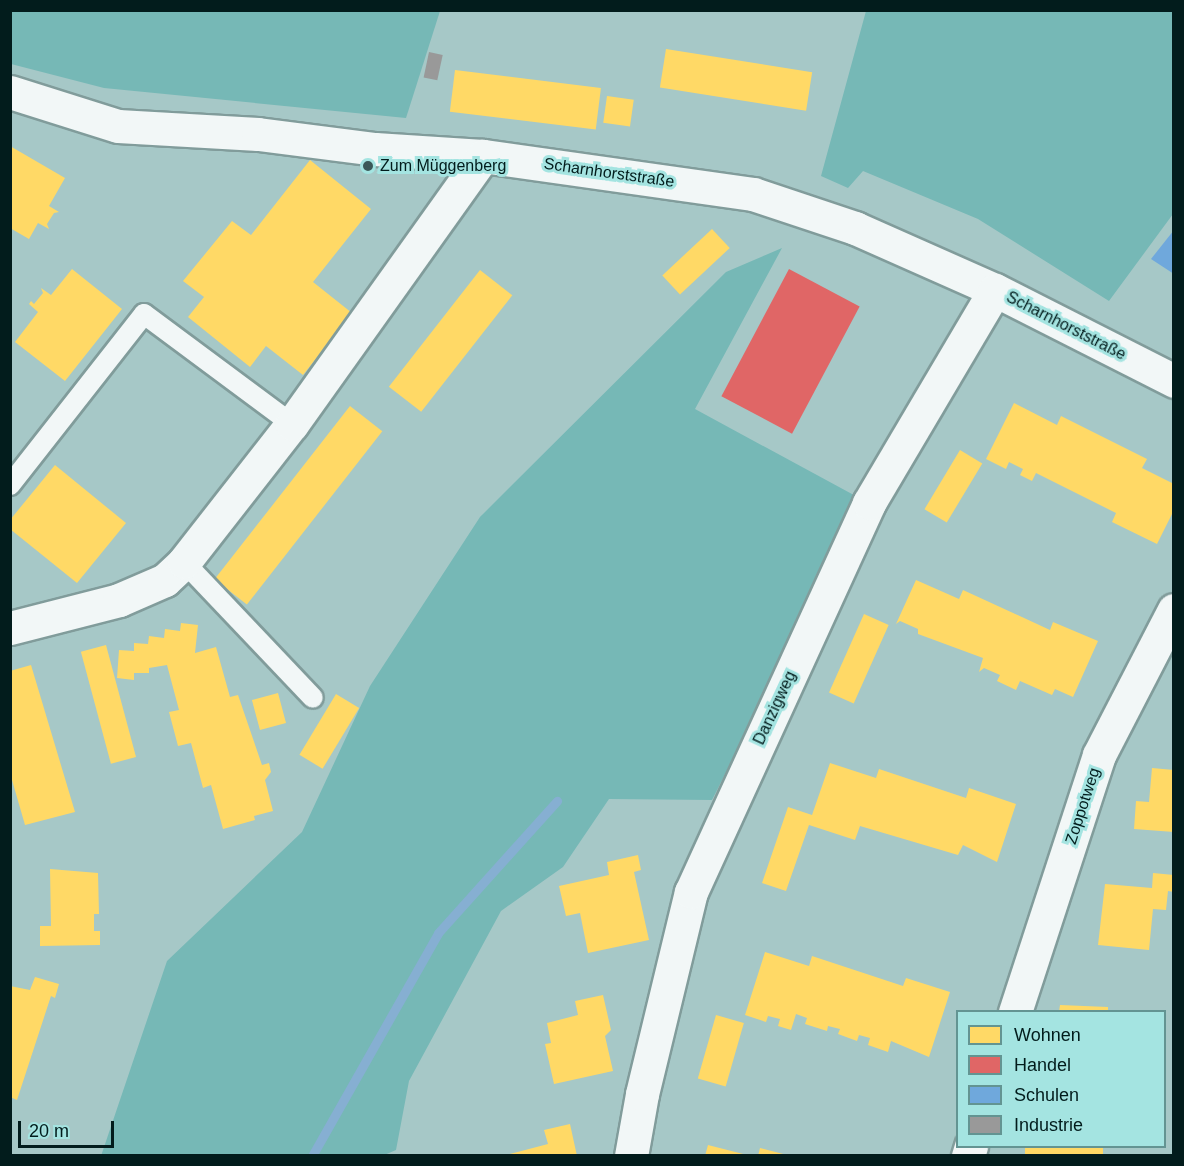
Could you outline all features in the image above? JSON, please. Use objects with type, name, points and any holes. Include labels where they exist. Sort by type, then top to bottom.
[{"type":"street","name":"Scharnhorststraße","points":[[10,92],[118,126],[258,134],[375,149],[483,156],[753,194],[855,228],[995,290],[1173,381]]},
{"type":"street","points":[[10,628],[119,600],[165,580],[184,562],[292,424],[483,156]]},
{"type":"street","name":"Danzigweg","points":[[631,1155],[691,892],[869,503],[995,290]]},
{"type":"street","name":"Zoppotweg","points":[[1015,1010],[1099,755],[1173,610]]},
{"type":"lane","points":[[10,485],[144,314],[292,424]]},
{"type":"lane","points":[[184,562],[314,698]]},
{"type":"shaded area","points":[[10,11],[440,11],[406,118],[104,88],[11,64]]},
{"type":"shaded area","points":[[866,11],[1173,11],[1173,214],[1109,301],[978,219],[863,171],[848,188],[821,176]]},
{"type":"shaded area","points":[[782,248],[695,409],[863,500],[712,800],[609,799],[563,867],[501,911],[409,1081],[396,1150],[382,1156],[101,1156],[167,961],[302,832],[370,686],[480,517],[726,272]]},
{"type":"building: Wohnen","points":[[666,49],[812,72],[806,111],[660,88]]},
{"type":"building: Wohnen","points":[[455,70],[601,88],[596,130],[450,112]]},
{"type":"building: Wohnen","points":[[607,96],[634,100],[630,126],[603,123]]},
{"type":"building: Wohnen","points":[[10,146],[65,178],[49,206],[59,212],[54,213],[47,224],[49,229],[38,223],[29,239],[10,228]]},
{"type":"building: Wohnen","points":[[310,160],[371,209],[313,282],[352,313],[303,375],[266,346],[250,367],[188,317],[204,297],[183,281],[232,221],[251,235]]},
{"type":"building: Wohnen","points":[[712,229],[730,248],[680,294],[662,275]]},
{"type":"building: Wohnen","points":[[72,269],[122,309],[65,381],[15,342],[38,312],[29,304],[31,301],[34,304],[43,293],[41,288],[51,295]]},
{"type":"building: Wohnen","points":[[480,270],[512,295],[421,412],[389,387]]},
{"type":"building: Wohnen","points":[[1014,403],[1057,425],[1061,416],[1147,459],[1142,468],[1174,484],[1174,510],[1157,544],[1112,522],[1116,513],[1036,473],[1032,481],[1020,475],[1023,469],[1009,462],[1006,469],[986,459]]},
{"type":"building: Wohnen","points":[[350,406],[382,431],[247,605],[215,579]]},
{"type":"building: Wohnen","points":[[960,450],[982,463],[947,523],[924,509]]},
{"type":"building: Wohnen","points":[[55,465],[126,523],[77,583],[10,529],[10,520]]},
{"type":"building: Wohnen","points":[[916,580],[959,599],[963,590],[1050,630],[1053,622],[1098,641],[1073,697],[1055,689],[1052,695],[1020,681],[1016,690],[997,681],[1000,675],[984,668],[979,672],[983,658],[918,634],[918,629],[900,621],[896,624]]},
{"type":"building: Wohnen","points":[[864,614],[889,625],[854,704],[829,693]]},
{"type":"building: Wohnen","points":[[181,623],[198,625],[195,653],[216,647],[230,697],[238,695],[262,765],[269,763],[271,772],[265,780],[273,811],[254,816],[255,820],[223,829],[211,785],[203,788],[191,743],[178,746],[169,712],[179,710],[167,665],[149,668],[149,673],[134,673],[134,680],[117,678],[119,650],[134,651],[134,643],[148,644],[149,636],[164,638],[165,629],[180,631]]},
{"type":"building: Wohnen","points":[[106,645],[136,757],[111,764],[81,652]]},
{"type":"building: Wohnen","points":[[31,665],[75,812],[25,825],[10,773],[10,671]]},
{"type":"building: Wohnen","points":[[278,693],[286,723],[260,730],[252,700]]},
{"type":"building: Wohnen","points":[[336,694],[359,708],[323,769],[299,755]]},
{"type":"building: Wohnen","points":[[830,763],[876,778],[879,769],[966,798],[969,788],[1016,804],[997,862],[963,845],[958,855],[860,826],[855,840],[809,825],[786,891],[762,883],[788,807],[812,815]]},
{"type":"building: Wohnen","points":[[1152,768],[1174,770],[1174,832],[1134,829],[1136,801],[1149,802]]},
{"type":"building: Wohnen","points":[[638,855],[641,870],[634,872],[649,940],[588,953],[580,913],[566,916],[559,886],[609,875],[607,862]]},
{"type":"building: Wohnen","points":[[50,869],[98,873],[99,914],[94,914],[94,931],[100,931],[100,945],[40,946],[40,926],[51,926]]},
{"type":"building: Wohnen","points":[[1153,873],[1174,875],[1174,892],[1168,891],[1166,910],[1153,909],[1149,950],[1098,945],[1105,884],[1152,888]]},
{"type":"building: Wohnen","points":[[765,952],[809,966],[812,956],[903,986],[906,978],[950,992],[929,1057],[891,1041],[888,1052],[868,1045],[870,1038],[859,1035],[857,1041],[838,1034],[840,1029],[828,1026],[827,1031],[805,1024],[807,1018],[796,1014],[791,1030],[778,1026],[780,1019],[768,1016],[766,1022],[745,1015]]},
{"type":"building: Wohnen","points":[[35,977],[59,984],[55,998],[51,996],[17,1100],[10,1097],[10,986],[30,990]]},
{"type":"building: Wohnen","points":[[603,995],[611,1030],[605,1036],[613,1071],[554,1084],[545,1044],[551,1043],[547,1023],[578,1015],[575,1001]]},
{"type":"building: Wohnen","points":[[1060,1005],[1108,1007],[1108,1010],[1059,1010]]},
{"type":"building: Wohnen","points":[[716,1015],[744,1023],[726,1086],[698,1078]]},
{"type":"building: Wohnen","points":[[570,1124],[577,1156],[502,1156],[548,1144],[544,1130]]},
{"type":"building: Wohnen","points":[[708,1145],[747,1155],[747,1156],[705,1156]]},
{"type":"building: Wohnen","points":[[760,1148],[787,1155],[758,1156]]},
{"type":"building: Wohnen","points":[[1025,1148],[1103,1148],[1103,1156],[1025,1156]]},
{"type":"building: Handel","points":[[789,269],[860,307],[792,434],[721,396]]},
{"type":"building: Schulen","points":[[1174,230],[1174,274],[1151,259]]},
{"type":"building: Industrie","points":[[429,52],[443,55],[437,80],[424,77]]},
{"type":"waterway","points":[[312,1156],[438,933],[557,801]]},
{"type":"place","name":"Zum Müggenberg","points":[[368,166]]}]
